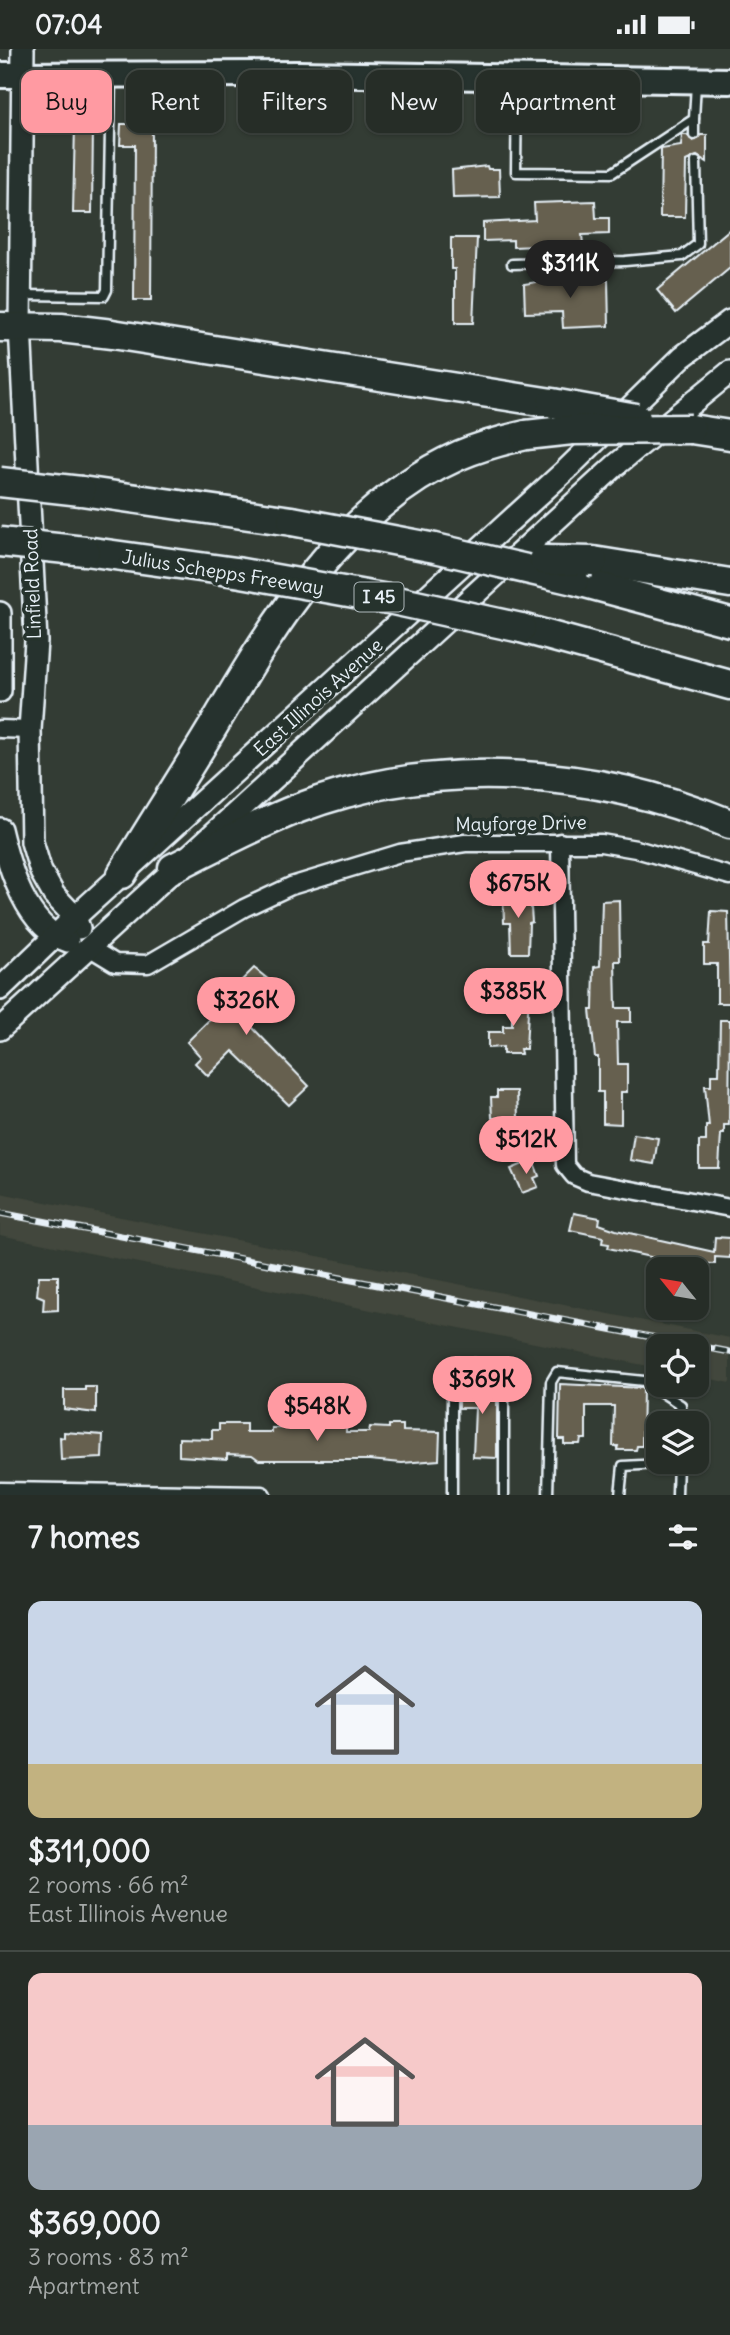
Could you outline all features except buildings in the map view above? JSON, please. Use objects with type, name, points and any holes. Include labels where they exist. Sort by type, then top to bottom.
[{"type":"highway","points":[[10,326],[112,334],[552,403],[730,435]]},
{"type":"highway","points":[[122,874],[264,640],[324,561],[362,520],[425,473],[461,455],[526,435],[572,430],[691,429]]},
{"type":"highway","points":[[0,482],[292,521],[489,559],[730,583]]},
{"type":"highway","name":"Julius Schepps Freeway","points":[[0,542],[236,572],[388,599],[521,628],[730,685]]},
{"type":"highway","points":[[584,570],[730,622]]},
{"type":"highway","points":[[173,867],[253,827],[300,808],[386,785],[452,776],[517,775],[604,785],[658,798],[730,824]]},
{"type":"main road","name":"Linfield Road","points":[[23,49],[11,75],[20,295],[10,326],[36,641],[30,730],[32,842],[41,871],[54,895],[75,917],[87,946]]},
{"type":"main road","points":[[112,75],[476,76]]},
{"type":"main road","points":[[640,79],[730,81]]},
{"type":"main road","name":"East Illinois Avenue","points":[[0,989],[75,917],[566,470],[682,357],[730,321]]},
{"type":"main road","name":"East Illinois Avenue","points":[[0,1029],[173,867],[616,465],[730,372]]},
{"type":"main road","name":"Linfield Road","points":[[0,613],[0,691]]},
{"type":"main road","points":[[1,640],[36,641]]},
{"type":"main road","points":[[2,842],[24,896],[54,937],[87,946]]},
{"type":"street","points":[[0,729],[30,730]]},
{"type":"street","points":[[560,842],[565,1165],[574,1176],[589,1182],[730,1208]]},
{"type":"street","name":"Mayforge Drive","points":[[87,946],[116,963],[148,964],[244,908],[290,886],[400,853],[465,843],[601,843],[636,849],[730,876]]},
{"type":"street","points":[[0,1491],[262,1495]]},
{"type":"lane","points":[[694,135],[696,80]]},
{"type":"lane","points":[[516,133],[516,172],[612,173],[694,119]]},
{"type":"lane","points":[[20,295],[104,296],[107,290],[110,133]]},
{"type":"lane","points":[[512,264],[625,261],[682,256],[698,244],[696,162]]},
{"type":"lane","points":[[452,1495],[452,1362],[505,1365],[503,1495]]},
{"type":"lane","points":[[548,1495],[551,1382],[557,1372],[644,1381],[681,1405],[681,1411]]},
{"type":"lane","points":[[620,1495],[623,1465],[646,1464]]},
{"type":"lane","points":[[677,1495],[678,1474]]},
{"type":"shaded area","points":[[0,1193],[730,1338],[730,1383],[709,1379],[709,1334],[646,1334],[646,1366],[0,1235]]},
{"type":"railway","points":[[0,1213],[730,1352]]}]
